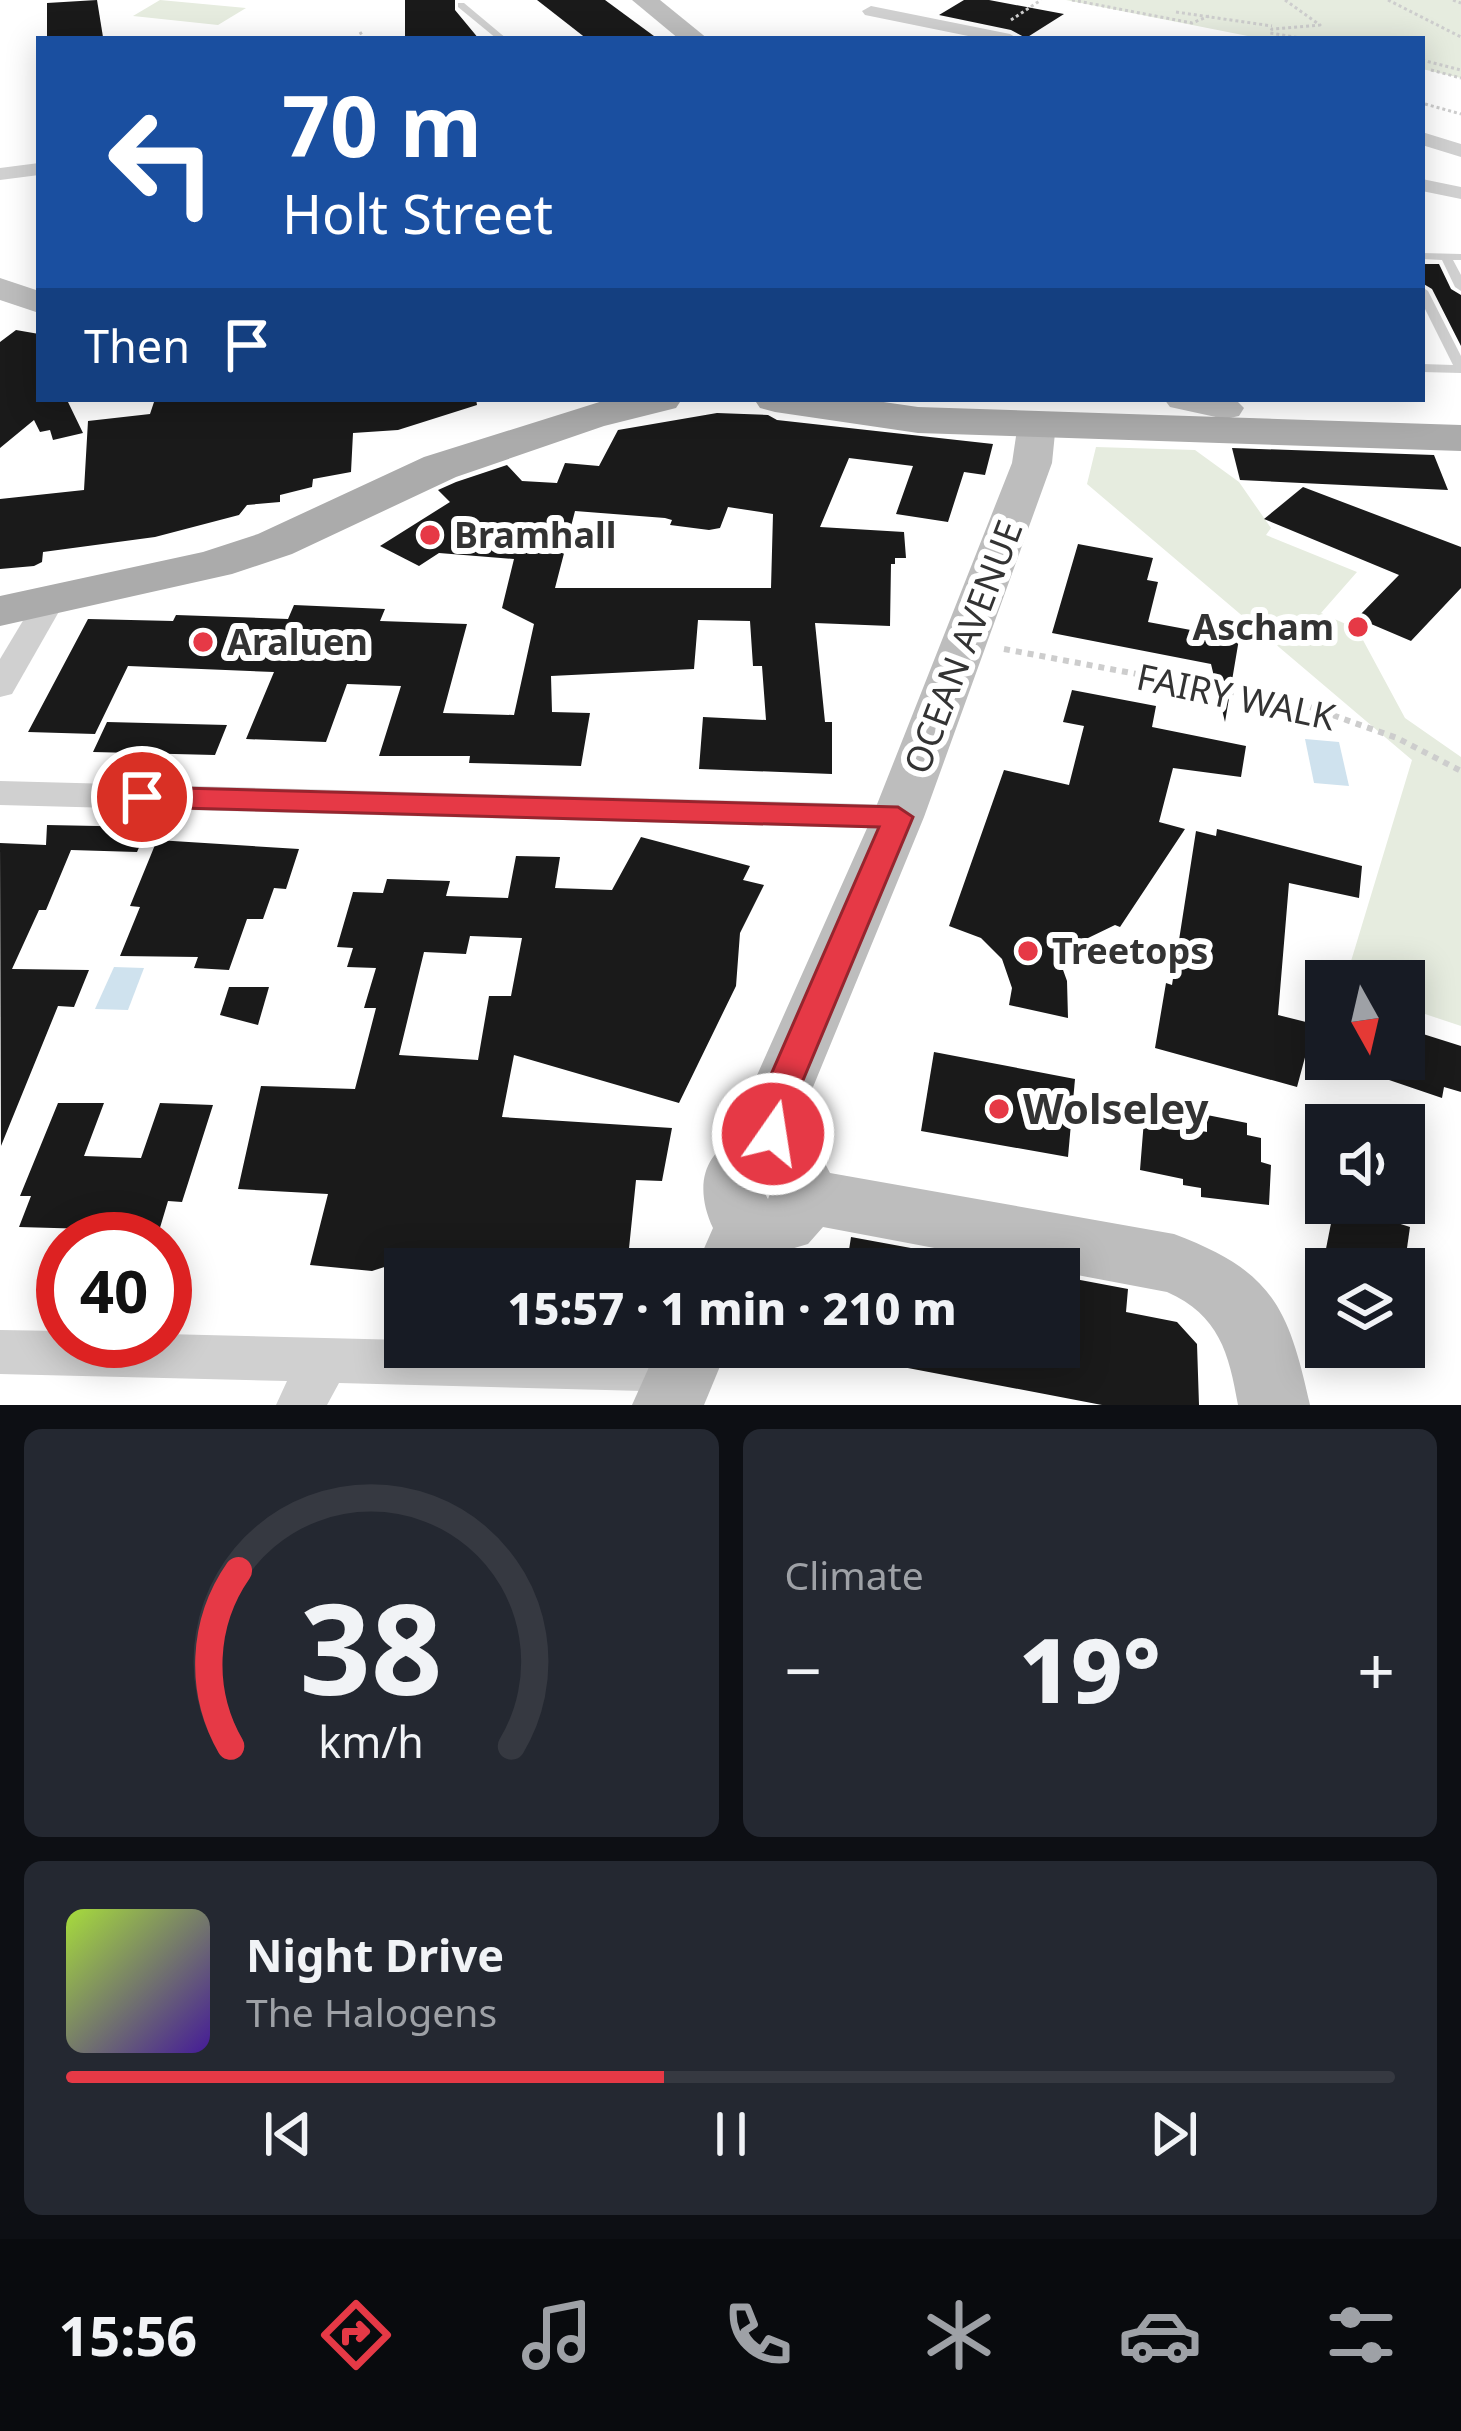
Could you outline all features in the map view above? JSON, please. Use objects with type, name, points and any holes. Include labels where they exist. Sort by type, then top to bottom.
[{"type":"main road","points":[[0,611],[214,564],[312,528],[440,467],[648,402]]},
{"type":"main road","points":[[796,402],[918,420],[1036,408],[1461,416]]},
{"type":"main road","points":[[920,402],[1461,438]]},
{"type":"street","points":[[644,0],[691,36]]},
{"type":"street","points":[[854,0],[908,36]]},
{"type":"street","points":[[871,11],[995,36]]},
{"type":"street","points":[[1425,139],[1458,146]]},
{"type":"street","points":[[0,174],[36,169]]},
{"type":"street","points":[[0,288],[36,302]]},
{"type":"street","points":[[1197,402],[1226,408]]},
{"type":"street","name":"OCEAN AVENUE","points":[[764,1211],[773,1109],[898,817],[1032,463],[1036,408]]},
{"type":"street","points":[[0,687],[50,602]]},
{"type":"street","points":[[0,793],[898,817]]},
{"type":"street","points":[[764,1211],[1174,1264],[1209,1277],[1246,1309],[1259,1334],[1274,1405]]},
{"type":"street","points":[[0,1352],[681,1374]]},
{"type":"street","points":[[300,1405],[326,1361]]},
{"type":"lane","points":[[460,5],[498,36]]},
{"type":"lane","points":[[1454,257],[1461,287]]},
{"type":"lane","points":[[1425,297],[1461,369],[1425,368]]},
{"type":"path","points":[[1027,9],[1041,0]]},
{"type":"path","points":[[1072,0],[1192,23],[1209,16]]},
{"type":"path","points":[[1176,12],[1282,28],[1319,25],[1285,0]]},
{"type":"path","points":[[1388,0],[1461,37]]},
{"type":"path","points":[[1453,0],[1461,3]]},
{"type":"path","points":[[1282,28],[1270,33],[1288,36]]},
{"type":"path","points":[[360,32],[362,36]]},
{"type":"path","points":[[1425,61],[1461,70]]},
{"type":"path","points":[[1430,70],[1461,78]]},
{"type":"path","points":[[1425,104],[1461,114]]},
{"type":"path","name":"FAIRY WALK","points":[[1002,649],[1307,706],[1396,738],[1461,772]]},
{"type":"shaded area","points":[[160,0],[246,8],[218,25],[133,16]]},
{"type":"shaded area","points":[[1066,0],[1461,0],[1461,78],[1425,70],[1425,36],[1248,36]]},
{"type":"shaded area","name":"Ascham","points":[[1096,447],[1195,450],[1239,482],[1271,528],[1266,535],[1357,572],[1321,613],[1357,629],[1405,718],[1461,757],[1461,1026],[1425,1014],[1425,960],[1351,960],[1412,760],[1087,484]]},
{"type":"water","points":[[1305,739],[1339,742],[1349,786],[1314,783]]},
{"type":"water","points":[[114,967],[144,968],[128,1010],[95,1009]]},
{"type":"building","points":[[97,0],[103,36],[47,36],[47,3]]},
{"type":"building","points":[[405,0],[455,0],[455,10],[477,36],[405,36]]},
{"type":"building","points":[[537,0],[605,0],[654,36],[583,36]]},
{"type":"building","points":[[964,0],[1064,14],[1029,36],[939,15]]},
{"type":"building","points":[[1425,264],[1439,264],[1451,289],[1461,295],[1461,346],[1432,289],[1425,285]]},
{"type":"building","points":[[16,330],[36,333],[36,402],[68,402],[83,433],[53,440],[50,430],[40,432],[34,420],[0,448],[0,342]]},
{"type":"building","points":[[154,402],[477,405],[398,430],[353,433],[351,472],[313,479],[312,487],[280,495],[280,502],[247,505],[239,515],[155,537],[43,552],[42,562],[34,566],[0,569],[0,499],[84,490],[88,421],[150,414]]},
{"type":"building","points":[[717,413],[768,415],[777,420],[993,444],[985,475],[964,472],[948,522],[896,514],[913,466],[849,458],[820,527],[904,532],[906,558],[895,558],[891,564],[890,626],[815,623],[825,722],[832,722],[832,774],[699,769],[703,717],[766,720],[762,666],[753,666],[750,621],[698,620],[694,669],[551,676],[552,712],[590,713],[581,766],[469,763],[470,756],[379,756],[401,686],[347,684],[326,742],[246,739],[274,672],[128,666],[95,734],[28,732],[88,619],[173,621],[176,615],[288,619],[294,605],[385,609],[380,621],[467,624],[443,713],[514,715],[534,624],[502,608],[514,559],[439,553],[419,566],[380,546],[450,502],[438,490],[507,465],[522,481],[557,483],[565,463],[599,466],[618,430]],"holes":[[[728,507],[773,514],[771,588],[555,588],[575,511],[665,518],[672,520],[670,525],[709,530],[720,528]]]},
{"type":"building","points":[[1232,448],[1434,455],[1448,490],[1240,480]]},
{"type":"building","points":[[1303,487],[1461,547],[1461,588],[1411,641],[1357,618],[1399,575],[1264,519]]},
{"type":"building","points":[[1078,544],[1153,558],[1147,580],[1158,582],[1148,622],[1239,639],[1225,722],[1211,664],[1052,633]]},
{"type":"building","points":[[1072,690],[1156,706],[1152,727],[1246,746],[1241,777],[1173,768],[1159,822],[1185,829],[1120,927],[1115,925],[1057,953],[1067,981],[1068,1018],[1009,1005],[1012,988],[1002,959],[981,938],[949,926],[1004,770],[1069,785],[1084,726],[1063,722]]},
{"type":"building","points":[[107,722],[227,725],[215,755],[93,752]]},
{"type":"building","points":[[47,825],[148,827],[137,852],[71,850],[46,910],[39,910],[12,969],[89,970],[74,1007],[58,1006],[1,1146],[0,843],[46,845]]},
{"type":"building","points":[[1217,829],[1362,866],[1359,898],[1289,883],[1278,1015],[1305,1022],[1305,1057],[1297,1087],[1155,1048],[1166,983],[1172,985],[1196,831],[1216,836]]},
{"type":"building","points":[[641,837],[750,866],[743,880],[764,885],[740,933],[736,986],[679,1103],[514,1055],[502,1117],[672,1128],[662,1181],[636,1180],[629,1248],[384,1248],[384,1267],[372,1271],[310,1265],[328,1194],[238,1189],[261,1086],[355,1089],[376,1008],[364,1008],[376,968],[347,967],[353,948],[337,947],[353,892],[383,893],[387,879],[450,881],[446,896],[508,898],[516,856],[560,857],[555,888],[612,890]],"holes":[[[470,936],[522,938],[511,996],[489,996],[478,1060],[399,1055],[424,952],[466,954]]]},
{"type":"building","points":[[157,840],[299,849],[286,889],[274,888],[263,919],[247,919],[229,970],[194,968],[198,957],[120,956],[140,907],[130,906]]},
{"type":"building","points":[[229,987],[269,987],[258,1025],[220,1015]]},
{"type":"building","points":[[1425,1035],[1461,1046],[1461,1092],[1444,1087],[1442,1098],[1389,1080],[1425,1080]]},
{"type":"building","name":"Wolseley","points":[[934,1052],[1075,1079],[1068,1157],[921,1131]]},
{"type":"building","points":[[58,1103],[104,1103],[84,1156],[141,1158],[160,1103],[213,1105],[182,1202],[168,1201],[165,1212],[36,1212],[36,1227],[19,1227],[31,1196],[20,1196]]},
{"type":"building","points":[[1207,1115],[1247,1123],[1247,1135],[1261,1138],[1261,1162],[1271,1165],[1269,1205],[1201,1197],[1201,1188],[1183,1185],[1183,1179],[1140,1170],[1144,1120],[1207,1132]]},
{"type":"building","points":[[1331,1224],[1410,1227],[1407,1248],[1326,1248]]},
{"type":"building","points":[[851,1237],[911,1248],[849,1248]]},
{"type":"building","points":[[1080,1280],[1128,1289],[1126,1312],[1177,1322],[1197,1344],[1199,1405],[1102,1405],[908,1368],[1080,1368]]},
{"type":"place","name":"Bramhall","points":[[430,535]]},
{"type":"place","name":"Ascham","points":[[1358,627]]},
{"type":"place","name":"Araluen","points":[[203,642]]},
{"type":"place","name":"Treetops","points":[[1028,951]]},
{"type":"place","name":"Wolseley","points":[[999,1109]]},
{"type":"route","points":[[142,797],[898,817],[773,1109],[773,1134]]}]
